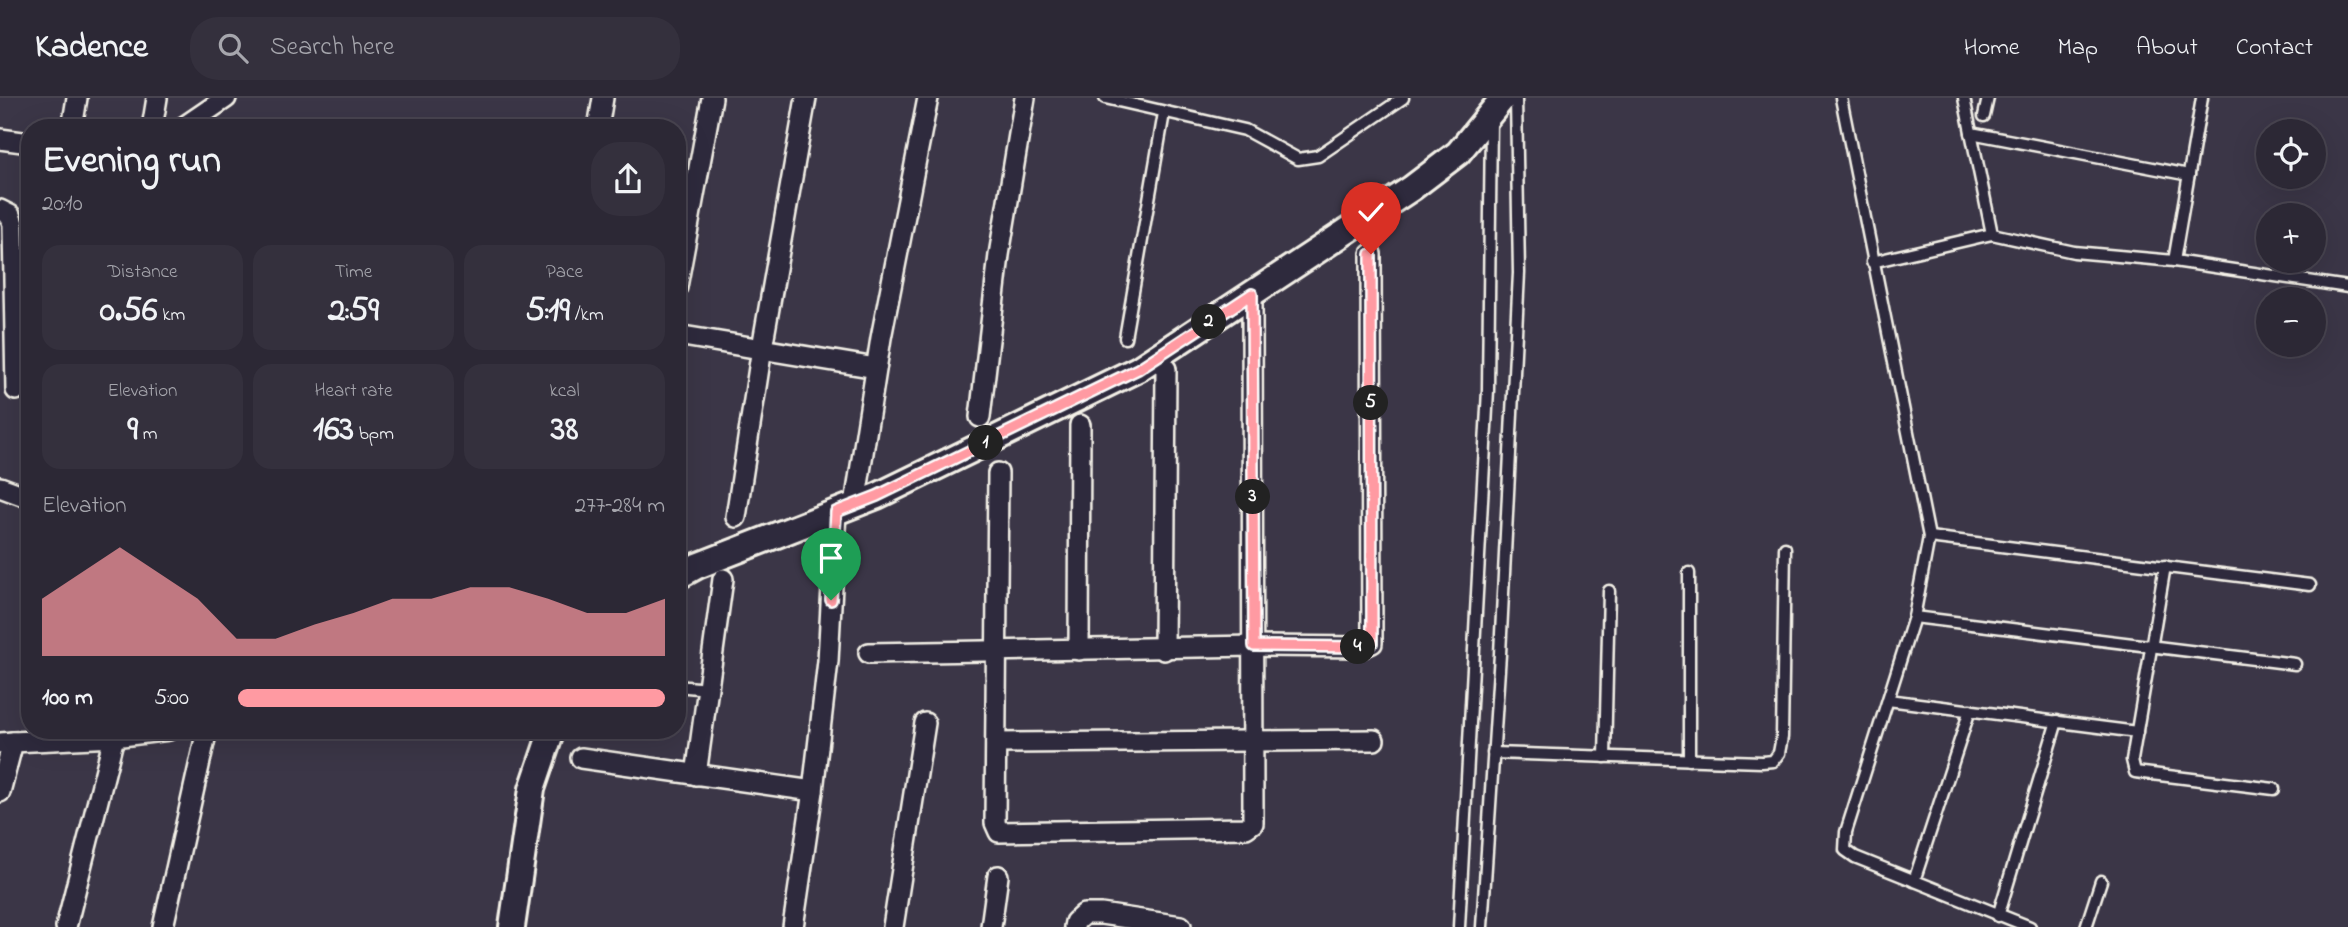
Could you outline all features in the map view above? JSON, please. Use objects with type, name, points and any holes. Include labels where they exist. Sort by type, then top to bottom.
[{"type":"street","points":[[74,119],[77,98]]},
{"type":"street","points":[[154,119],[157,98]]},
{"type":"street","points":[[194,119],[226,98]]},
{"type":"street","points":[[600,119],[603,98]]},
{"type":"street","points":[[686,238],[712,98]]},
{"type":"street","points":[[736,517],[762,348],[806,98]]},
{"type":"street","points":[[793,927],[814,791],[845,508],[876,368],[928,98]]},
{"type":"street","points":[[980,417],[999,255],[1025,98]]},
{"type":"street","points":[[686,573],[845,508],[1138,369],[1412,188],[1458,153],[1497,105]]},
{"type":"street","points":[[0,139],[21,142]]},
{"type":"street","points":[[0,211],[9,215],[13,225],[16,390]]},
{"type":"street","points":[[869,653],[1164,650],[1254,646],[1363,647],[1372,643],[1371,254]]},
{"type":"street","points":[[998,473],[995,824],[999,832],[1246,828],[1253,823],[1255,741],[1252,294]]},
{"type":"street","points":[[686,336],[876,368]]},
{"type":"street","points":[[1164,650],[1166,369]]},
{"type":"street","points":[[1079,650],[1080,425]]},
{"type":"street","points":[[0,487],[21,495]]},
{"type":"street","points":[[696,775],[723,579]]},
{"type":"street","points":[[893,927],[925,723]]},
{"type":"street","points":[[0,792],[6,743],[78,739]]},
{"type":"street","points":[[65,927],[113,739]]},
{"type":"street","points":[[163,927],[206,739]]},
{"type":"street","points":[[512,927],[532,789],[549,739]]},
{"type":"street","points":[[996,743],[1374,740]]},
{"type":"street","points":[[582,758],[814,791]]},
{"type":"street","points":[[990,927],[998,876]]},
{"type":"street","points":[[1074,927],[1084,914],[1181,926]]},
{"type":"lane","points":[[1105,98],[1245,130],[1298,159],[1318,156],[1403,98]]},
{"type":"lane","points":[[1482,927],[1519,273],[1516,98]]},
{"type":"lane","points":[[1841,98],[1929,537],[1914,617],[1846,832],[1845,850],[2029,927]]},
{"type":"lane","points":[[1964,98],[1992,234]]},
{"type":"lane","points":[[1984,116],[1988,98]]},
{"type":"lane","points":[[2174,261],[2202,98]]},
{"type":"lane","points":[[1459,927],[1488,390],[1497,105]]},
{"type":"lane","points":[[1125,338],[1164,113]]},
{"type":"lane","points":[[1971,133],[2189,175]]},
{"type":"lane","points":[[1872,262],[1992,234],[2074,252],[2174,261],[2348,286]]},
{"type":"lane","points":[[1929,537],[2310,585]]},
{"type":"lane","points":[[1493,754],[1773,761],[1779,753],[1782,737],[1785,548]]},
{"type":"lane","points":[[2165,566],[2132,760],[2135,772],[2274,789]]},
{"type":"lane","points":[[1689,573],[1689,760]]},
{"type":"lane","points":[[1605,757],[1609,591]]},
{"type":"lane","points":[[1914,617],[2295,664]]},
{"type":"lane","points":[[686,687],[708,689]]},
{"type":"lane","points":[[1888,700],[2137,732]]},
{"type":"lane","points":[[1914,881],[1970,710]]},
{"type":"lane","points":[[1998,916],[2057,722]]},
{"type":"lane","points":[[2087,927],[2101,881]]},
{"type":"route","points":[[831,600],[836,512],[877,496],[1138,369],[1252,294],[1254,646],[1363,647],[1372,643],[1371,254]]}]
